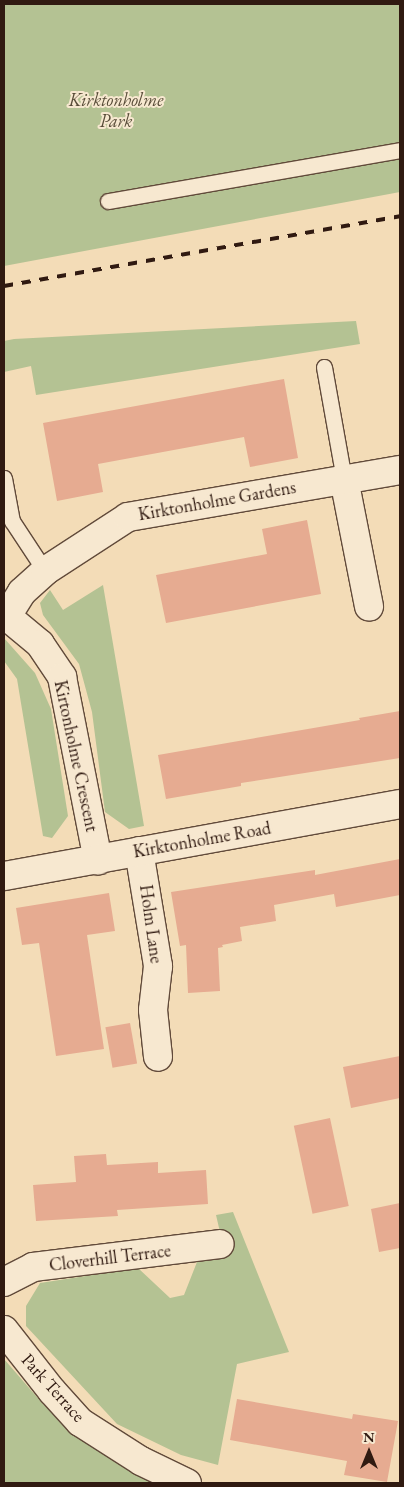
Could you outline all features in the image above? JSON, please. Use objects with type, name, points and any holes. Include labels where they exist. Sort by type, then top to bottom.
[{"type":"street","name":"Kirktonholme Gardens","points":[[5,615],[22,592],[45,571],[128,517],[344,478],[400,470]]},
{"type":"street","points":[[344,478],[370,607]]},
{"type":"street","name":"Kirtonholme Crescent","points":[[5,615],[40,644],[62,677],[98,860]]},
{"type":"street","name":"Kirktonholme Road","points":[[4,876],[400,804]]},
{"type":"street","name":"Holm Lane","points":[[139,851],[158,966],[153,1010],[158,1057]]},
{"type":"street","name":"Cloverhill Terrace","points":[[4,1282],[33,1267],[220,1244]]},
{"type":"street","name":"Park Terrace","points":[[4,1330],[52,1391],[80,1422],[141,1461],[187,1483]]},
{"type":"lane","points":[[108,201],[400,150]]},
{"type":"lane","points":[[324,367],[344,478]]},
{"type":"lane","points":[[4,478],[12,521],[45,571]]},
{"type":"green space","name":"Kirktonholme Park","points":[[4,4],[400,4],[400,192],[4,266]]},
{"type":"green space","points":[[356,321],[360,344],[36,395],[31,366],[4,372],[4,341],[14,339]]},
{"type":"green space","points":[[103,585],[144,826],[129,829],[105,812],[92,712],[79,664],[43,615],[40,603],[50,590],[63,610]]},
{"type":"green space","points":[[4,638],[35,673],[51,709],[68,816],[52,838],[43,836],[17,679],[4,661]]},
{"type":"green space","points":[[233,1212],[289,1352],[237,1364],[218,1465],[181,1455],[117,1424],[26,1326],[26,1306],[40,1283],[138,1268],[170,1298],[184,1295],[197,1262],[226,1258],[216,1215]]},
{"type":"green space","points":[[4,1359],[43,1404],[87,1441],[160,1483],[4,1483]]},
{"type":"building","points":[[284,379],[298,458],[250,467],[244,437],[98,464],[103,492],[57,501],[43,423]]},
{"type":"building","points":[[307,520],[321,594],[166,623],[156,575],[267,554],[262,529]]},
{"type":"building","points":[[400,711],[400,758],[241,783],[241,786],[166,799],[158,755],[360,720],[359,718]]},
{"type":"building","points":[[400,859],[400,895],[336,907],[334,894],[274,905],[276,921],[240,927],[242,941],[222,945],[223,947],[218,948],[220,991],[188,993],[186,945],[180,946],[171,892],[315,870],[315,875]]},
{"type":"building","points":[[109,893],[115,931],[87,935],[104,1049],[56,1056],[39,943],[22,945],[16,908]]},
{"type":"building","points":[[130,1023],[137,1063],[112,1068],[105,1027]]},
{"type":"building","points":[[400,1056],[400,1098],[351,1108],[343,1067]]},
{"type":"building","points":[[330,1118],[349,1206],[313,1214],[294,1126]]},
{"type":"building","points":[[106,1154],[107,1165],[158,1162],[158,1173],[206,1170],[208,1204],[117,1210],[118,1216],[36,1221],[33,1185],[76,1182],[74,1156]]},
{"type":"building","points":[[400,1203],[400,1248],[379,1252],[371,1209]]},
{"type":"building","points":[[237,1399],[352,1419],[353,1414],[398,1421],[387,1482],[344,1475],[347,1461],[230,1440]]},
{"type":"railway","points":[[4,286],[400,216]]}]
